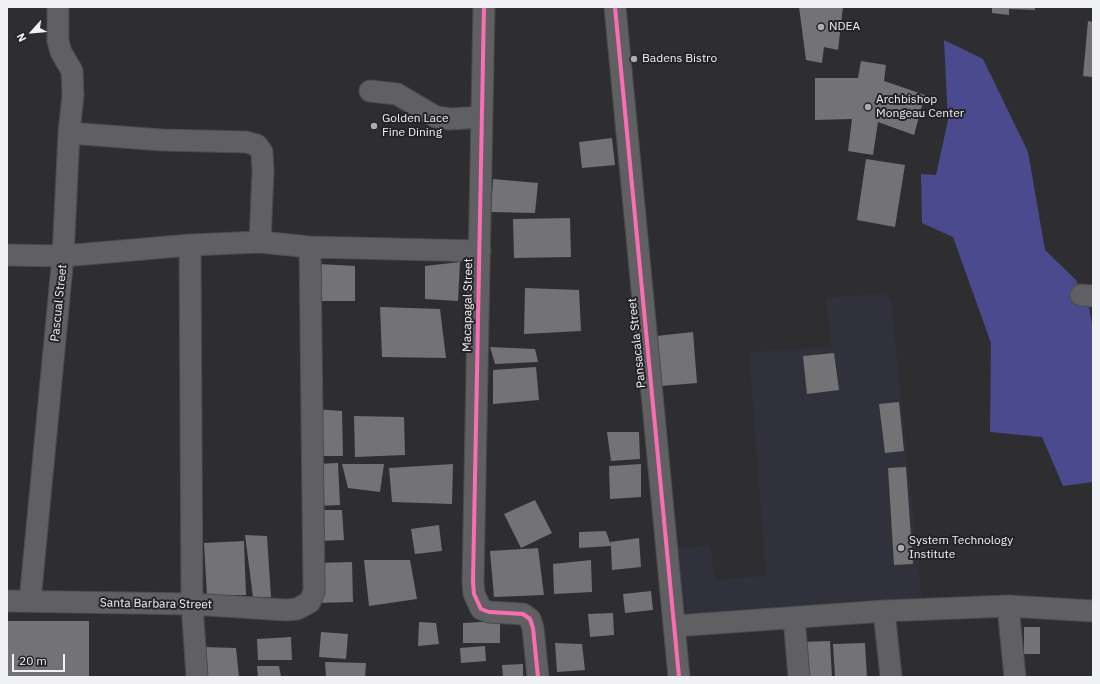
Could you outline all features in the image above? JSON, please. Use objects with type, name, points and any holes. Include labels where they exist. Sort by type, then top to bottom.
[{"type":"street","name":"Pascual Street","points":[[30,601],[63,256],[69,133],[73,95],[72,70],[61,52],[58,41],[58,7]]},
{"type":"street","name":"Macapagal Street","points":[[484,7],[472,581],[477,602],[481,609],[489,612],[523,614],[530,619],[533,628],[538,677]]},
{"type":"street","name":"Pansacala Street","points":[[615,7],[679,677]]},
{"type":"street","points":[[370,91],[397,94],[436,117],[450,119],[482,117]]},
{"type":"street","points":[[69,133],[162,140],[246,142],[257,145],[262,152],[263,171],[260,242]]},
{"type":"street","points":[[7,255],[63,256],[190,245],[260,242],[310,247],[480,251]]},
{"type":"street","points":[[190,245],[192,604],[197,677]]},
{"type":"street","name":"Santa Barbara Street","points":[[7,601],[192,604],[286,610],[297,609],[310,602],[314,591],[310,247]]},
{"type":"street","points":[[675,626],[884,611],[1008,606],[1093,611]]},
{"type":"street","points":[[1008,606],[1015,677]]},
{"type":"street","points":[[884,611],[891,677]]},
{"type":"street","points":[[794,618],[799,677]]},
{"type":"shaded area","points":[[944,40],[983,59],[1028,152],[1045,250],[1076,280],[1089,308],[1093,328],[1093,482],[1063,486],[1042,437],[990,432],[991,343],[953,237],[922,223],[921,174],[936,175],[948,120]]},
{"type":"shaded area","name":"System Technology Institute","points":[[885,293],[891,300],[922,603],[683,614],[669,548],[710,546],[715,580],[766,576],[749,352],[831,347],[826,298]]},
{"type":"building","name":"NDEA","points":[[799,7],[843,7],[838,50],[824,47],[822,63],[806,60]]},
{"type":"building","points":[[992,7],[1035,7],[1035,10],[1009,9],[1009,15],[992,13]]},
{"type":"building","points":[[1088,21],[1093,22],[1093,77],[1083,76]]},
{"type":"building","name":"Archbishop Mongeau Center","points":[[861,61],[886,65],[884,81],[925,95],[914,135],[878,122],[873,155],[848,151],[852,119],[815,120],[815,78],[858,78]]},
{"type":"building","points":[[612,138],[615,165],[582,168],[579,142]]},
{"type":"building","points":[[866,159],[905,165],[895,227],[857,220]]},
{"type":"building","points":[[493,179],[538,183],[535,213],[491,212]]},
{"type":"building","points":[[570,218],[571,257],[514,258],[513,219]]},
{"type":"building","points":[[460,262],[458,301],[425,299],[425,266]]},
{"type":"building","points":[[319,264],[355,266],[355,301],[318,301]]},
{"type":"building","points":[[525,288],[579,290],[581,331],[524,334]]},
{"type":"building","points":[[380,307],[440,309],[446,358],[382,357]]},
{"type":"building","points":[[693,332],[697,383],[661,386],[656,336]]},
{"type":"building","points":[[490,347],[535,349],[538,362],[495,364]]},
{"type":"building","points":[[834,353],[839,390],[807,394],[803,356]]},
{"type":"building","points":[[536,367],[539,400],[493,404],[493,370]]},
{"type":"building","points":[[899,402],[904,451],[885,453],[879,404]]},
{"type":"building","points":[[314,409],[342,411],[343,456],[316,456]]},
{"type":"building","points":[[354,416],[404,417],[405,455],[355,457]]},
{"type":"building","points":[[607,432],[639,432],[640,459],[611,461]]},
{"type":"building","points":[[338,463],[340,505],[315,506],[315,464]]},
{"type":"building","points":[[342,464],[384,464],[380,492],[348,488]]},
{"type":"building","points":[[453,464],[452,504],[392,502],[389,468]]},
{"type":"building","points":[[641,464],[641,497],[610,499],[609,466]]},
{"type":"building","points":[[906,467],[913,564],[894,565],[888,468]]},
{"type":"building","points":[[535,500],[552,533],[521,548],[504,514]]},
{"type":"building","points":[[317,510],[342,510],[344,540],[319,541]]},
{"type":"building","points":[[439,525],[442,551],[415,554],[411,529]]},
{"type":"building","points":[[606,531],[611,546],[579,548],[579,532]]},
{"type":"building","points":[[245,535],[267,536],[271,597],[253,597]]},
{"type":"building","points":[[639,538],[641,567],[612,570],[610,542]]},
{"type":"building","points":[[244,541],[246,595],[207,596],[204,543]]},
{"type":"building","points":[[538,548],[544,595],[494,597],[490,551]]},
{"type":"building","points":[[364,560],[410,560],[417,599],[369,606]]},
{"type":"building","points":[[591,560],[592,592],[554,594],[553,564]]},
{"type":"building","points":[[352,562],[353,602],[317,603],[316,563]]},
{"type":"building","points":[[651,591],[653,610],[625,613],[623,594]]},
{"type":"building","points":[[613,613],[614,635],[590,637],[588,614]]},
{"type":"building","points":[[7,621],[89,621],[89,677],[7,677]]},
{"type":"building","points":[[500,621],[500,643],[463,643],[463,623]]},
{"type":"building","points":[[419,622],[436,623],[439,644],[418,646]]},
{"type":"building","points":[[1024,627],[1040,627],[1040,654],[1024,654]]},
{"type":"building","points":[[321,632],[348,634],[346,659],[319,657]]},
{"type":"building","points":[[291,637],[292,660],[258,660],[257,639]]},
{"type":"building","points":[[830,641],[832,677],[800,677],[798,642]]},
{"type":"building","points":[[555,643],[582,644],[585,670],[557,672]]},
{"type":"building","points":[[865,643],[867,677],[835,677],[833,644]]},
{"type":"building","points":[[485,646],[486,661],[461,663],[460,648]]},
{"type":"building","points":[[203,647],[236,648],[239,677],[207,677]]},
{"type":"building","points":[[325,662],[366,663],[365,677],[326,677]]},
{"type":"building","points":[[523,664],[523,677],[503,677],[502,665]]},
{"type":"building","points":[[257,666],[279,666],[281,677],[258,677]]},
{"type":"cycle path","points":[[484,7],[473,581],[474,594],[481,609],[489,612],[523,614],[530,619],[533,628],[538,677]]},
{"type":"cycle path","points":[[615,7],[679,677]]},
{"type":"place","name":"NDEA","points":[[821,27]]},
{"type":"place","name":"Badens Bistro","points":[[634,59]]},
{"type":"place","name":"Archbishop Mongeau Center","points":[[868,107]]},
{"type":"place","name":"Golden Lace Fine Dining","points":[[374,126]]},
{"type":"place","name":"System Technology Institute","points":[[901,548]]}]
